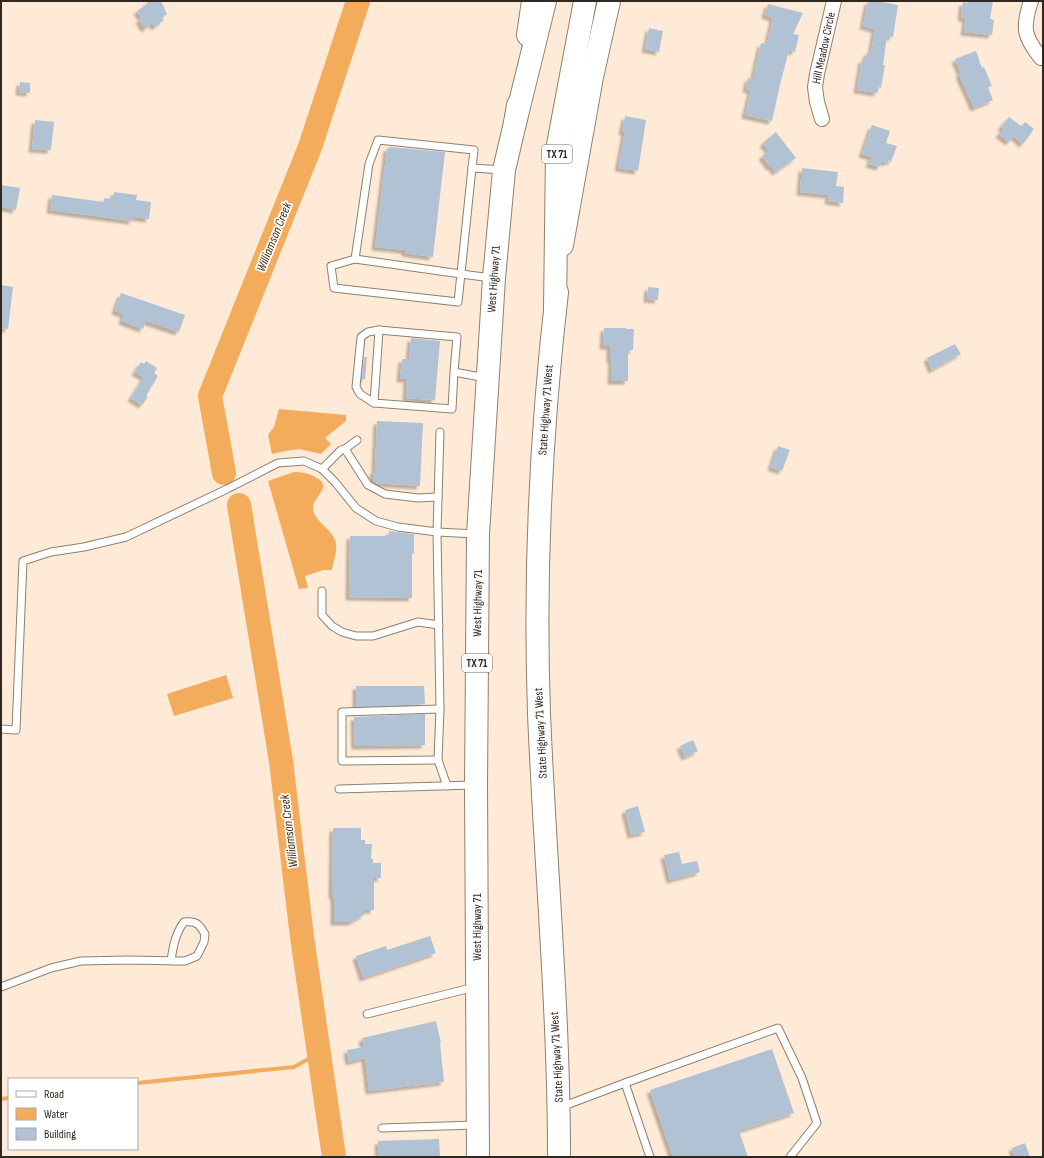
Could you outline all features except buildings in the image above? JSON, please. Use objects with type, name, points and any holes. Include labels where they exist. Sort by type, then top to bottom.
[{"type":"main road","name":"TX 71","points":[[515,122],[533,1]]},
{"type":"main road","name":"TX 71","points":[[515,122],[545,1]]},
{"type":"main road","name":"TX 71","points":[[555,310],[557,150],[585,1]]},
{"type":"main road","points":[[555,310],[564,235],[592,77],[609,1]]},
{"type":"main road","name":"West Highway 71","points":[[478,1157],[476,785],[478,534],[494,278],[504,170],[515,122]]},
{"type":"main road","name":"State Highway 71 West","points":[[555,310],[542,447],[537,569],[539,712],[548,858],[559,1108],[559,1157]]},
{"type":"street","name":"Hill Meadow Circle","points":[[822,119],[816,102],[815,87],[834,1]]},
{"type":"street","points":[[1031,1],[1027,11],[1027,35],[1031,46],[1041,58]]},
{"type":"lane","points":[[355,259],[369,164],[378,140],[474,150],[472,168],[461,274],[458,302],[334,288],[331,266],[355,259],[461,274],[494,278]]},
{"type":"lane","points":[[472,168],[504,170]]},
{"type":"lane","points":[[374,403],[380,330]]},
{"type":"lane","points":[[380,330],[457,336],[452,409],[374,403],[360,394],[356,387],[361,337],[368,332],[380,330]]},
{"type":"lane","points":[[454,372],[488,378]]},
{"type":"lane","points":[[440,432],[437,532],[440,709],[438,760],[447,786]]},
{"type":"lane","points":[[322,469],[341,450],[345,449],[357,440]]},
{"type":"lane","points":[[345,449],[368,485],[385,494],[418,498],[438,497]]},
{"type":"lane","points":[[1,729],[16,730],[23,561],[51,552],[84,547],[126,537],[278,463],[304,462],[322,469],[335,482],[356,508],[376,521],[398,527],[437,532],[478,534]]},
{"type":"lane","points":[[322,590],[322,615],[332,626],[342,632],[356,636],[373,636],[418,622],[439,625]]},
{"type":"lane","points":[[438,760],[342,761],[342,712],[440,709]]},
{"type":"lane","points":[[339,789],[476,785]]},
{"type":"lane","points":[[1,987],[51,968],[81,961],[127,960],[171,961],[185,961],[197,956],[204,942],[205,934],[200,926],[193,921],[184,922],[180,928],[174,940],[171,961]]},
{"type":"lane","points":[[367,1014],[477,987]]},
{"type":"lane","points":[[559,1108],[625,1082],[778,1028],[802,1078],[817,1123],[790,1157]]},
{"type":"lane","points":[[625,1082],[650,1157]]},
{"type":"lane","points":[[382,1128],[477,1125]]},
{"type":"water","points":[[279,409],[346,415],[346,421],[325,438],[331,444],[321,454],[299,449],[272,454],[268,435],[274,427]]},
{"type":"water","points":[[294,472],[307,474],[321,481],[323,489],[314,503],[314,513],[333,536],[336,548],[332,570],[323,570],[305,576],[308,588],[299,589],[268,481]]},
{"type":"water","points":[[226,675],[233,698],[174,716],[167,694]]},
{"type":"waterway","name":"Williamson Creek","points":[[224,473],[210,396],[310,147],[358,1]]},
{"type":"waterway","name":"Williamson Creek","points":[[239,505],[281,761],[302,937],[334,1157]]},
{"type":"waterway","points":[[138,1083],[294,1067],[319,1053]]},
{"type":"waterway","points":[[1,1099],[8,1098]]}]
